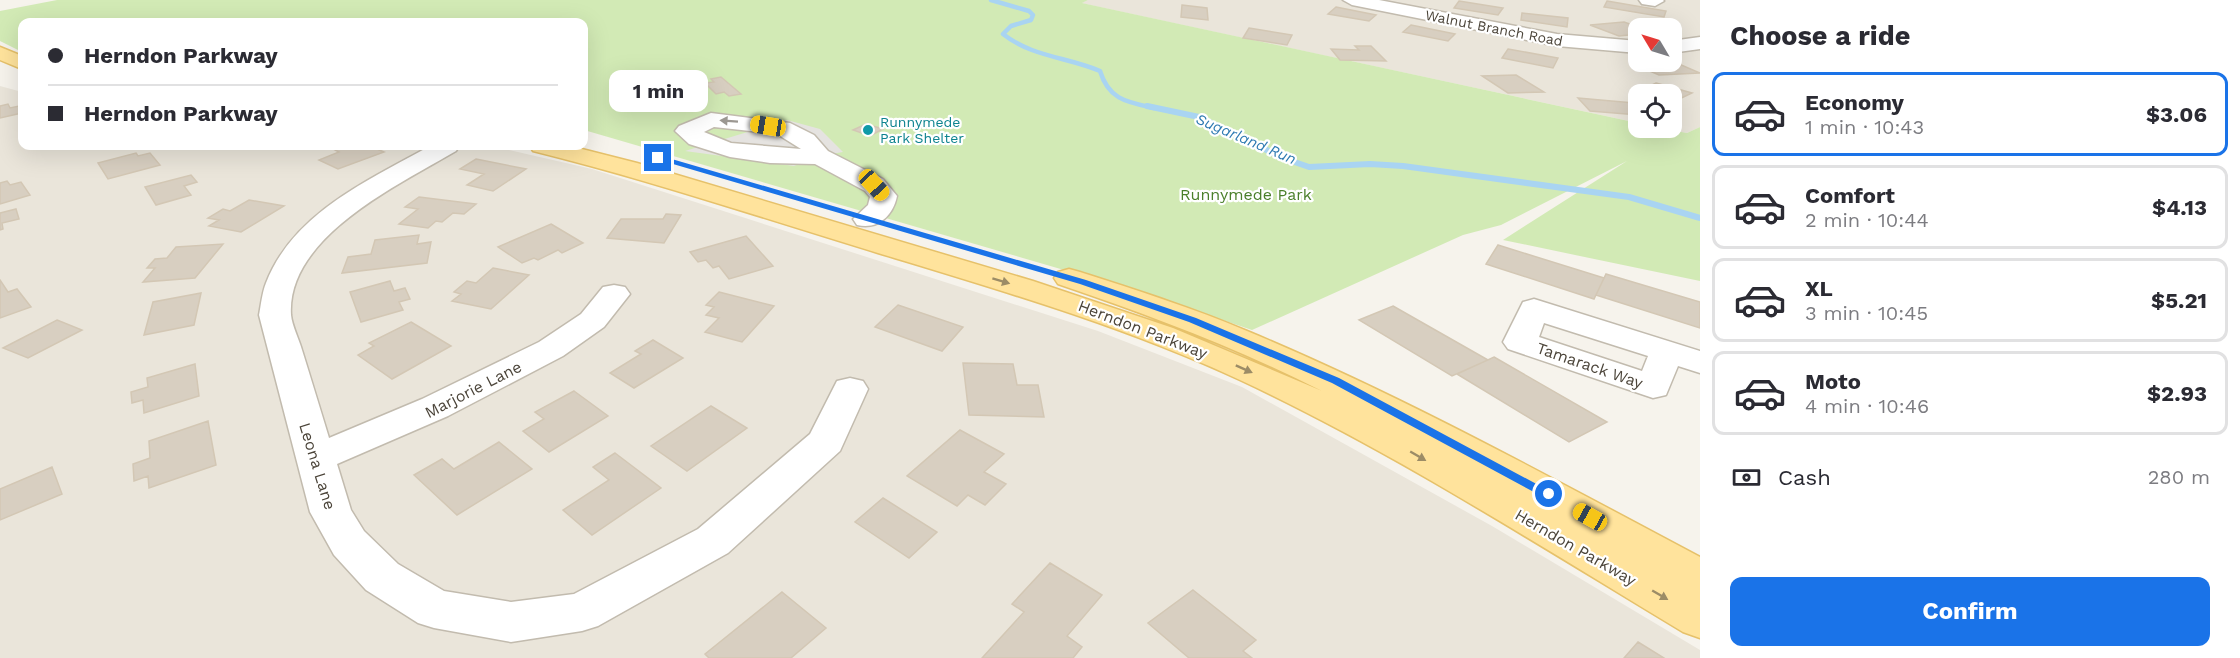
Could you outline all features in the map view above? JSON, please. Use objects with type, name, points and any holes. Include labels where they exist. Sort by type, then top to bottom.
[{"type":"main road","points":[[0,53],[18,61]]},
{"type":"main road","points":[[0,74],[18,80]]},
{"type":"main road","name":"Herndon Parkway","points":[[588,139],[1125,295],[1263,348],[1390,408],[1700,578]]},
{"type":"main road","name":"Herndon Parkway","points":[[558,150],[614,164],[1046,294],[1119,318],[1193,347],[1296,393],[1388,440],[1700,618]]},
{"type":"street","name":"Walnut Branch Road","points":[[1352,0],[1548,39],[1628,46]]},
{"type":"street","points":[[1682,45],[1700,43]]},
{"type":"street","name":"Leona Lane","points":[[440,150],[334,214],[295,253],[282,274],[275,296],[274,315],[331,512],[349,543],[382,577],[434,609],[511,622],[582,612],[713,541],[826,442],[850,388]]},
{"type":"street","points":[[819,156],[874,185],[884,196],[881,208],[867,219]]},
{"type":"street","name":"Marjorie Lane","points":[[314,458],[431,412],[568,340],[591,324],[614,294]]},
{"type":"street","points":[[1667,351],[1700,362]]},
{"type":"shaded area","points":[[1088,0],[1700,0],[1700,127],[1687,133],[1682,132],[1682,84],[1628,84],[1628,121],[1081,3]]},
{"type":"shaded area","points":[[0,86],[18,91],[18,150],[509,150],[592,169],[1098,331],[1242,387],[1492,526],[1700,650],[1700,658],[0,658]]},
{"type":"shaded area","points":[[787,120],[820,129],[843,152],[819,156],[794,166],[685,151]]},
{"type":"green space","name":"Runnymede Park","points":[[57,0],[1088,0],[1082,3],[1628,121],[1628,138],[1682,138],[1682,132],[1687,133],[1700,127],[1700,281],[1503,240],[1627,161],[1501,225],[1463,235],[1252,330],[1143,293],[588,131],[588,18],[18,18],[18,50],[0,41],[0,11]]},
{"type":"building","points":[[1459,1],[1503,8],[1498,15],[1454,8]]},
{"type":"building","points":[[1607,1],[1666,11],[1664,17],[1604,7]]},
{"type":"building","points":[[1182,5],[1207,8],[1208,20],[1181,17]]},
{"type":"building","points":[[1336,7],[1376,15],[1369,21],[1328,14]]},
{"type":"building","points":[[1522,13],[1568,18],[1567,27],[1521,20]]},
{"type":"building","points":[[1624,22],[1628,23],[1628,35],[1619,36],[1590,25]]},
{"type":"building","points":[[1411,25],[1455,34],[1448,41],[1403,32]]},
{"type":"building","points":[[1249,28],[1292,35],[1287,45],[1243,38]]},
{"type":"building","points":[[1355,46],[1371,46],[1386,61],[1340,60],[1331,49],[1359,50]]},
{"type":"building","points":[[1508,49],[1558,58],[1553,68],[1502,58]]},
{"type":"building","points":[[1682,65],[1700,73],[1659,75],[1652,72],[1682,72]]},
{"type":"building","points":[[1516,75],[1544,92],[1508,93],[1482,76]]},
{"type":"building","points":[[721,77],[741,94],[729,96],[724,92],[716,94],[705,83],[714,82],[711,79]]},
{"type":"building","points":[[1682,90],[1692,93],[1682,98]]},
{"type":"building","points":[[1578,98],[1628,102],[1628,114],[1590,111]]},
{"type":"building","points":[[8,104],[10,108],[18,106],[18,114],[0,118],[0,106]]},
{"type":"building","name":"Runnymede Park Shelter","points":[[866,124],[883,129],[870,136],[853,130]]},
{"type":"building","points":[[335,150],[379,150],[384,152],[338,169],[319,160],[339,152]]},
{"type":"building","points":[[136,153],[138,156],[150,153],[160,165],[108,179],[98,163]]},
{"type":"building","points":[[476,159],[526,169],[493,191],[467,185],[484,174],[460,169]]},
{"type":"building","points":[[191,175],[197,182],[184,186],[191,195],[156,205],[145,187]]},
{"type":"building","points":[[7,181],[10,185],[21,182],[30,195],[0,204],[0,183]]},
{"type":"building","points":[[419,197],[476,204],[464,214],[453,213],[442,222],[436,221],[428,228],[399,224],[418,209],[405,207]]},
{"type":"building","points":[[249,200],[284,206],[241,232],[209,226],[219,220],[208,218],[223,209],[230,211]]},
{"type":"building","points":[[16,209],[19,219],[2,223],[3,229],[0,230],[0,213]]},
{"type":"building","points":[[666,214],[681,215],[664,243],[607,238],[621,219],[663,219]]},
{"type":"building","points":[[551,224],[583,243],[562,253],[558,250],[538,260],[534,258],[522,263],[498,247]]},
{"type":"building","points":[[419,235],[417,244],[431,242],[427,263],[342,273],[348,257],[371,254],[375,240]]},
{"type":"building","points":[[746,236],[773,266],[729,279],[719,266],[713,268],[706,260],[698,262],[690,252]]},
{"type":"building","points":[[223,244],[195,278],[143,282],[155,268],[147,268],[155,259],[167,258],[176,247]]},
{"type":"building","points":[[1498,245],[1604,278],[1594,299],[1486,264]]},
{"type":"building","points":[[493,268],[529,275],[491,309],[452,301],[461,294],[454,292],[467,281],[476,283]]},
{"type":"building","points":[[1606,274],[1700,302],[1700,328],[1596,295]]},
{"type":"building","points":[[0,280],[8,292],[17,289],[31,307],[0,318]]},
{"type":"building","points":[[390,281],[394,291],[405,288],[410,299],[399,302],[403,310],[361,322],[350,292]]},
{"type":"building","points":[[719,292],[774,306],[742,342],[705,332],[719,318],[706,315],[714,307],[706,305]]},
{"type":"building","points":[[201,293],[194,325],[144,335],[153,302]]},
{"type":"building","points":[[898,305],[963,327],[942,351],[875,327]]},
{"type":"building","points":[[1393,306],[1488,360],[1452,376],[1359,320]]},
{"type":"building","points":[[57,320],[82,330],[28,358],[3,348]]},
{"type":"building","points":[[411,322],[451,346],[392,379],[358,355],[374,346],[369,343]]},
{"type":"building","points":[[653,340],[683,358],[634,388],[610,373],[641,354],[635,351]]},
{"type":"building","points":[[1494,357],[1607,422],[1569,442],[1457,374]]},
{"type":"building","points":[[963,363],[1013,364],[1017,385],[1038,385],[1044,417],[969,415]]},
{"type":"building","points":[[195,364],[199,396],[144,413],[143,400],[132,403],[131,392],[148,387],[147,378]]},
{"type":"building","points":[[574,391],[608,416],[549,452],[523,431],[544,419],[535,412]]},
{"type":"building","points":[[711,406],[747,428],[687,471],[651,446]]},
{"type":"building","points":[[208,421],[216,465],[149,488],[148,476],[134,481],[133,464],[150,458],[149,441]]},
{"type":"building","points":[[960,430],[1004,454],[984,472],[1006,484],[985,505],[968,495],[957,506],[907,476]]},
{"type":"building","points":[[499,442],[532,469],[457,515],[414,475],[442,459],[454,469]]},
{"type":"building","points":[[615,453],[661,488],[592,535],[563,510],[609,480],[593,467]]},
{"type":"building","points":[[52,467],[62,494],[0,520],[0,489]]},
{"type":"building","points":[[883,498],[937,532],[909,558],[855,522]]},
{"type":"building","points":[[1050,563],[1102,595],[1067,636],[1082,647],[1073,658],[982,658],[1024,612],[1012,604]]},
{"type":"building","points":[[1193,590],[1256,640],[1243,651],[1252,658],[1189,658],[1148,623]]},
{"type":"building","points":[[782,592],[826,628],[791,658],[709,658],[705,654]]},
{"type":"building","points":[[1638,642],[1664,658],[1624,658]]},
{"type":"waterway","name":"Sugarland Run","points":[[991,0],[1029,11],[1033,15],[1031,20],[1011,26],[1003,34],[1014,42],[1026,48],[1100,71],[1108,88],[1114,94],[1127,101],[1154,108]]},
{"type":"waterway","name":"Sugarland Run","points":[[1147,106],[1199,117],[1283,158],[1309,167],[1370,164],[1403,166],[1629,197],[1700,218]]},
{"type":"place","name":"Runnymede Park Shelter","points":[[868,130]]},
{"type":"route","points":[[658,158],[1083,282],[1192,320],[1254,344],[1336,381],[1549,494]]}]
